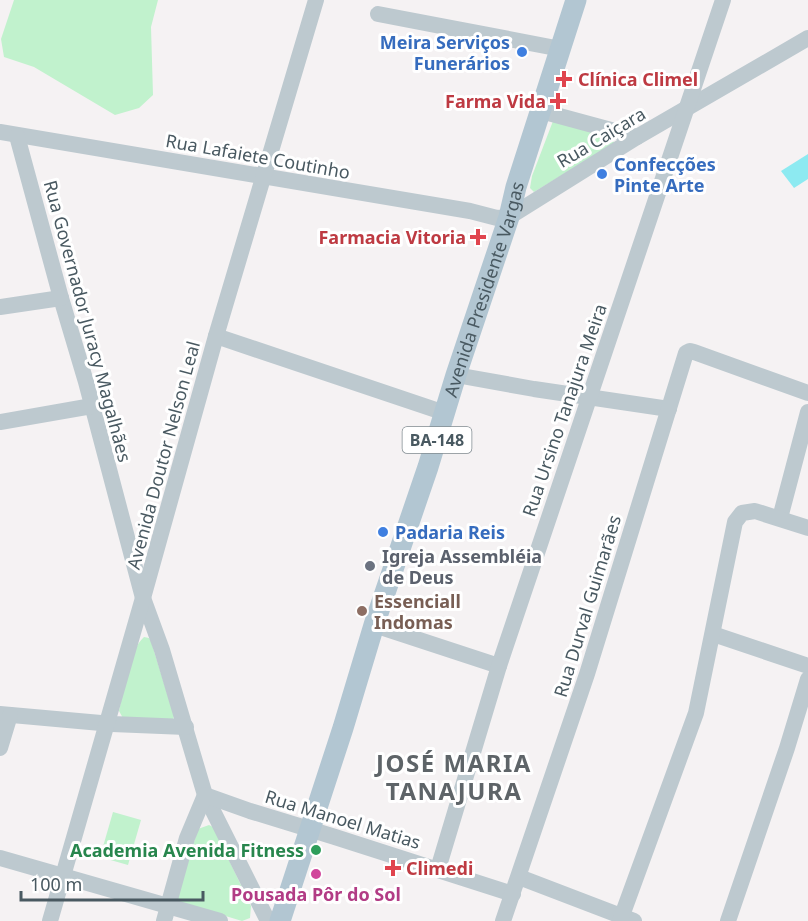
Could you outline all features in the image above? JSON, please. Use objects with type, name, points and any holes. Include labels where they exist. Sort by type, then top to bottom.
[{"type":"main road","name":"Avenida Presidente Vargas","points":[[280,921],[374,625],[509,217],[516,187],[576,0]]},
{"type":"street","name":"Avenida Doutor Nelson Leal","points":[[50,921],[216,336],[316,0]]},
{"type":"street","name":"Rua Ursino Tanajura Meira","points":[[438,869],[499,666],[723,0]]},
{"type":"street","points":[[378,14],[561,49]]},
{"type":"street","name":"Rua Caiçara","points":[[509,217],[637,137],[808,38]]},
{"type":"street","points":[[541,111],[637,137]]},
{"type":"street","name":"Rua Lafaiete Coutinho","points":[[0,132],[470,211],[497,218],[509,217]]},
{"type":"street","name":"Rua Governador Juracy Magalhães","points":[[17,136],[143,598],[162,650],[205,795],[268,921]]},
{"type":"street","points":[[0,307],[61,298]]},
{"type":"street","points":[[216,336],[445,413]]},
{"type":"street","name":"Rua Durval Guimarães","points":[[503,921],[509,892],[519,877],[587,674],[686,353],[694,352],[808,393]]},
{"type":"street","points":[[456,375],[669,410]]},
{"type":"street","points":[[0,423],[92,406]]},
{"type":"street","points":[[780,518],[808,412]]},
{"type":"street","points":[[519,877],[626,920],[696,713],[732,532],[738,517],[742,513],[755,511],[808,528]]},
{"type":"street","points":[[374,625],[499,666]]},
{"type":"street","points":[[713,634],[808,666]]},
{"type":"street","points":[[728,921],[784,759],[808,679]]},
{"type":"street","points":[[0,748],[5,714],[186,727]]},
{"type":"street","points":[[166,913],[187,838],[205,795]]},
{"type":"street","name":"Rua Manoel Matias","points":[[205,795],[509,892]]},
{"type":"street","points":[[0,858],[64,876],[166,913],[220,921]]},
{"type":"green space","points":[[14,0],[158,0],[151,27],[153,95],[139,108],[115,115],[34,67],[4,57],[1,39]]},
{"type":"green space","points":[[553,121],[570,124],[615,143],[534,192],[530,188],[532,176]]},
{"type":"green space","points":[[144,637],[151,641],[174,716],[173,721],[124,720],[119,711],[130,661]]},
{"type":"green space","points":[[113,812],[141,820],[128,865],[100,857]]},
{"type":"green space","points":[[209,825],[213,827],[251,906],[250,918],[242,921],[176,901],[198,829]]},
{"type":"water","points":[[808,154],[808,179],[794,188],[781,171]]},
{"type":"place","name":"Meira Serviços Funerários","points":[[522,52]]},
{"type":"place","name":"Clínica Climel","points":[[564,79]]},
{"type":"place","name":"Farma Vida","points":[[558,101]]},
{"type":"place","name":"Confecções Pinte Arte","points":[[602,174]]},
{"type":"place","name":"Farmacia Vitoria","points":[[478,237]]},
{"type":"place","name":"Padaria Reis","points":[[383,532]]},
{"type":"place","name":"Igreja Assembléia de Deus","points":[[370,566]]},
{"type":"place","name":"Essenciall Indomas","points":[[362,611]]},
{"type":"place","name":"Academia Avenida Fitness","points":[[316,850]]},
{"type":"place","name":"Climedi","points":[[393,868]]},
{"type":"place","name":"Pousada Pôr do Sol","points":[[316,874]]},
{"type":"district","name":"JOSÉ MARIA TANAJURA","points":[[454,776]]}]
